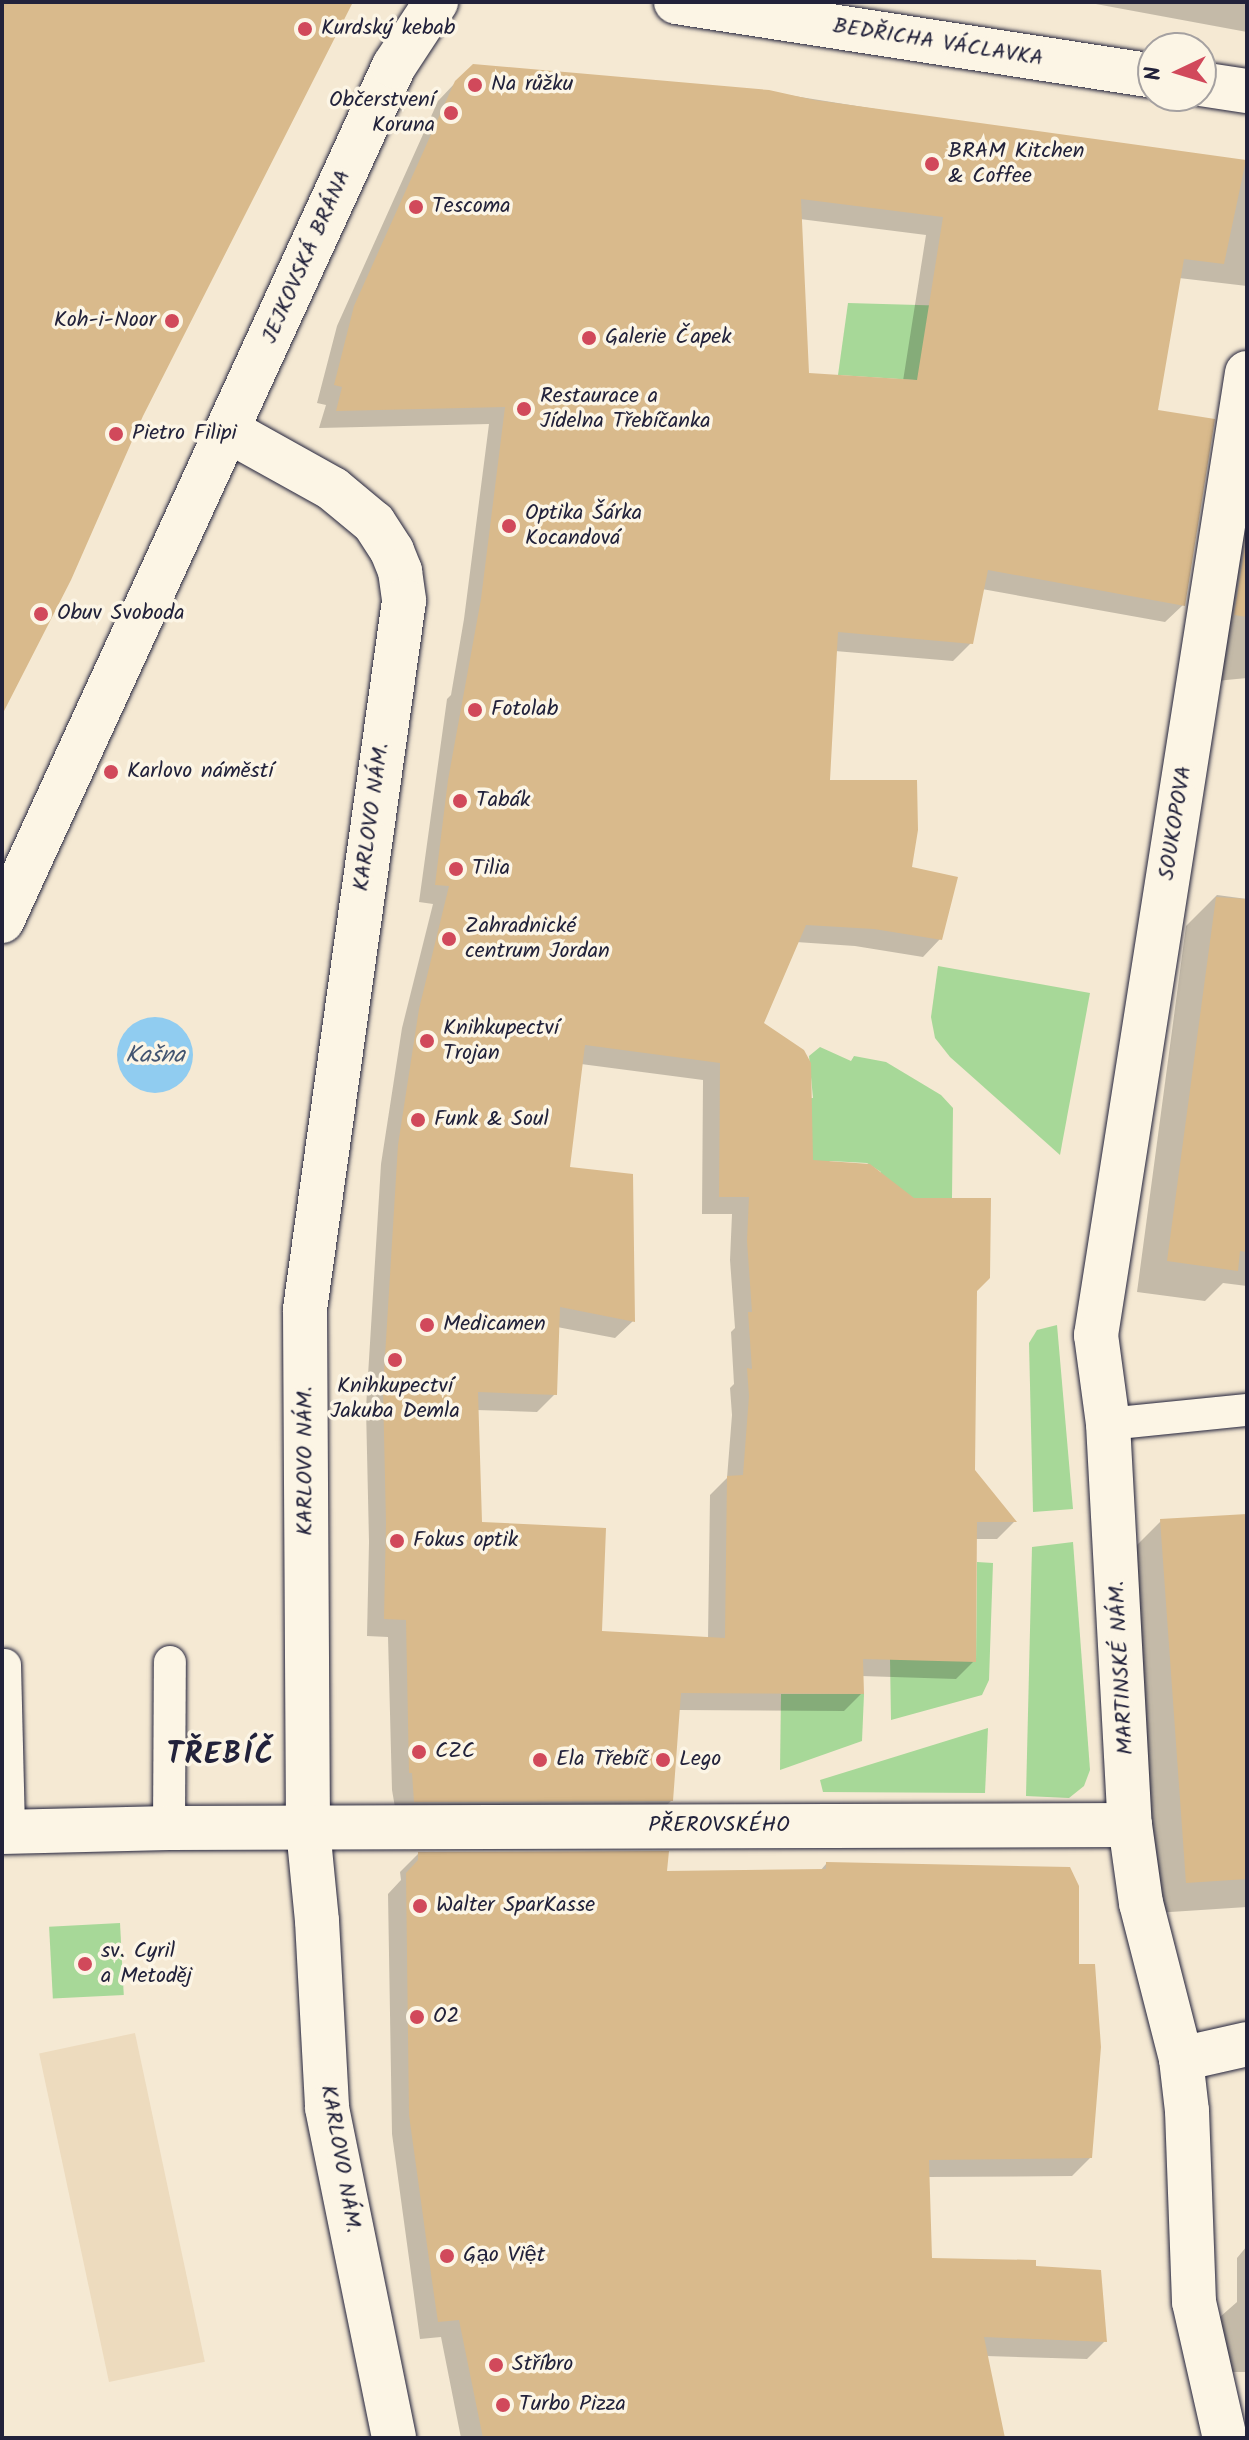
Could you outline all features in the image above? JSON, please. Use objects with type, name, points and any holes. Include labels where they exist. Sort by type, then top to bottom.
[{"type":"street","name":"JEJKOVSKÁ BRÁNA","points":[[229,431],[394,66],[436,2]]},
{"type":"street","name":"BEDŘICHA VÁCLAVKA","points":[[676,2],[1137,74]]},
{"type":"street","points":[[1217,86],[1247,91]]},
{"type":"street","name":"SOUKOPOVA","points":[[1104,1272],[1247,373]]},
{"type":"street","points":[[2,921],[229,431]]},
{"type":"street","name":"KARLOVO NÁM.","points":[[229,431],[333,489],[374,523],[400,571],[404,601],[305,1309],[308,1829],[317,1921],[327,2108],[394,2438]]},
{"type":"street","name":"MARTINSKÉ NÁM.","points":[[1104,1272],[1096,1335],[1108,1424],[1130,1825],[1141,1903],[1181,2059],[1187,2111],[1194,2302],[1225,2438]]},
{"type":"street","name":"PŘEROVSKÉHO","points":[[308,1829],[1130,1825]]},
{"type":"street","points":[[5,1832],[308,1829]]},
{"type":"street","points":[[1181,2059],[1247,2044]]},
{"type":"lane","points":[[1108,1424],[1247,1410]]},
{"type":"lane","points":[[169,1828],[170,1662]]},
{"type":"lane","points":[[5,1665],[5,1832]]},
{"type":"shaded area","points":[[135,2033],[205,2362],[109,2382],[39,2053]]},
{"type":"green space","points":[[848,303],[987,307],[1082,391],[838,375]]},
{"type":"green space","points":[[938,966],[1090,993],[1060,1155],[950,1057],[935,1038],[931,1017]]},
{"type":"green space","points":[[820,1047],[851,1061],[854,1056],[886,1062],[941,1095],[953,1108],[952,1198],[874,1198],[881,1172],[867,1163],[830,1161],[791,1198],[808,1098],[813,1098],[809,1056]]},
{"type":"green space","points":[[1057,1325],[1073,1509],[1033,1512],[1029,1343],[1037,1330]]},
{"type":"green space","points":[[1073,1542],[1090,1770],[1084,1786],[1069,1798],[1026,1796],[1032,1547]]},
{"type":"green space","points":[[977,1562],[993,1563],[989,1680],[982,1695],[891,1720],[890,1659],[976,1661]]},
{"type":"green space","points":[[781,1694],[864,1694],[862,1741],[780,1770]]},
{"type":"green space","points":[[988,1728],[985,1793],[823,1792],[820,1780]]},
{"type":"green space","points":[[120,1923],[124,1995],[53,1999],[49,1927]]},
{"type":"water","name":"Kašna","points":[[148,1017],[162,1017],[176,1023],[187,1034],[193,1055],[190,1070],[182,1082],[162,1093],[148,1093],[134,1087],[123,1076],[117,1062],[117,1048],[123,1034],[134,1023]]},
{"type":"building","points":[[2,2],[353,2],[143,416],[71,580],[2,715]]},
{"type":"building","points":[[473,64],[769,90],[814,100],[1246,160],[1224,264],[1184,259],[1158,410],[1215,419],[1185,606],[988,570],[973,644],[838,632],[830,780],[917,780],[918,830],[912,867],[958,877],[942,940],[874,929],[806,925],[764,1023],[804,1050],[811,1063],[813,1160],[870,1164],[914,1198],[991,1198],[990,1278],[977,1291],[975,1470],[1017,1522],[977,1522],[976,1662],[863,1659],[864,1694],[681,1693],[673,1801],[414,1802],[412,1773],[409,1773],[406,1620],[384,1619],[386,1523],[383,1389],[398,1145],[419,1009],[449,886],[435,885],[448,780],[481,599],[505,407],[336,411],[342,387],[334,385],[354,306],[455,81]],"holes":[[[801,199],[943,217],[917,380],[809,373]],[[585,1045],[720,1063],[719,1197],[749,1197],[747,1241],[752,1312],[748,1312],[752,1369],[747,1368],[749,1396],[743,1475],[727,1476],[725,1638],[602,1631],[606,1528],[482,1522],[478,1392],[557,1395],[560,1307],[635,1322],[633,1174],[570,1167]]]},
{"type":"building","points":[[1247,534],[1247,617],[1234,615]]},
{"type":"building","points":[[1216,897],[1247,899],[1247,1252],[1240,1251],[1238,1271],[1167,1261]]},
{"type":"building","points":[[1247,1514],[1247,1879],[1186,1883],[1160,1519]]},
{"type":"building","points":[[669,1851],[667,1871],[826,1869],[826,1862],[1070,1867],[1079,1886],[1079,1964],[1095,1964],[1101,2047],[1092,2158],[929,2160],[932,2258],[1036,2260],[1036,2266],[1101,2270],[1107,2342],[984,2337],[1005,2438],[483,2438],[459,2320],[438,2322],[409,2115],[406,1873],[418,1860],[418,1852]]},
{"type":"place","name":"Kurdský kebab","points":[[305,29]]},
{"type":"place","name":"Na růžku","points":[[475,85]]},
{"type":"place","name":"Občerstvení Koruna","points":[[451,113]]},
{"type":"place","name":"BRAM Kitchen & Coffee","points":[[932,164]]},
{"type":"place","name":"Tescoma","points":[[416,207]]},
{"type":"place","name":"Koh-i-Noor","points":[[172,321]]},
{"type":"place","name":"Galerie Čapek","points":[[589,338]]},
{"type":"place","name":"Restaurace a Jídelna Třebíčanka","points":[[524,409]]},
{"type":"place","name":"Pietro Filipi","points":[[116,434]]},
{"type":"place","name":"Optika Šárka Kocandová","points":[[509,526]]},
{"type":"place","name":"Obuv Svoboda","points":[[41,614]]},
{"type":"place","name":"Fotolab","points":[[475,710]]},
{"type":"place","name":"Karlovo náměstí","points":[[111,772]]},
{"type":"place","name":"Tabák","points":[[460,801]]},
{"type":"place","name":"Tilia","points":[[456,869]]},
{"type":"place","name":"Zahradnické centrum Jordan","points":[[449,939]]},
{"type":"place","name":"Knihkupectví Trojan","points":[[427,1041]]},
{"type":"place","name":"Funk & Soul","points":[[418,1120]]},
{"type":"place","name":"Medicamen","points":[[427,1325]]},
{"type":"place","name":"Knihkupectví Jakuba Demla","points":[[395,1360]]},
{"type":"place","name":"Fokus optik","points":[[397,1541]]},
{"type":"place","name":"CZC","points":[[419,1752]]},
{"type":"place","name":"Ela Třebíč","points":[[540,1760]]},
{"type":"place","name":"Lego","points":[[663,1760]]},
{"type":"place","name":"Walter SparKasse","points":[[420,1906]]},
{"type":"place","name":"sv. Cyril a Metoděj","points":[[85,1964]]},
{"type":"place","name":"O2","points":[[417,2017]]},
{"type":"place","name":"Gạo Việt","points":[[447,2256]]},
{"type":"place","name":"Stříbro","points":[[496,2365]]},
{"type":"place","name":"Turbo Pizza","points":[[503,2405]]},
{"type":"district","name":"TŘEBÍČ","points":[[221,1755]]}]
